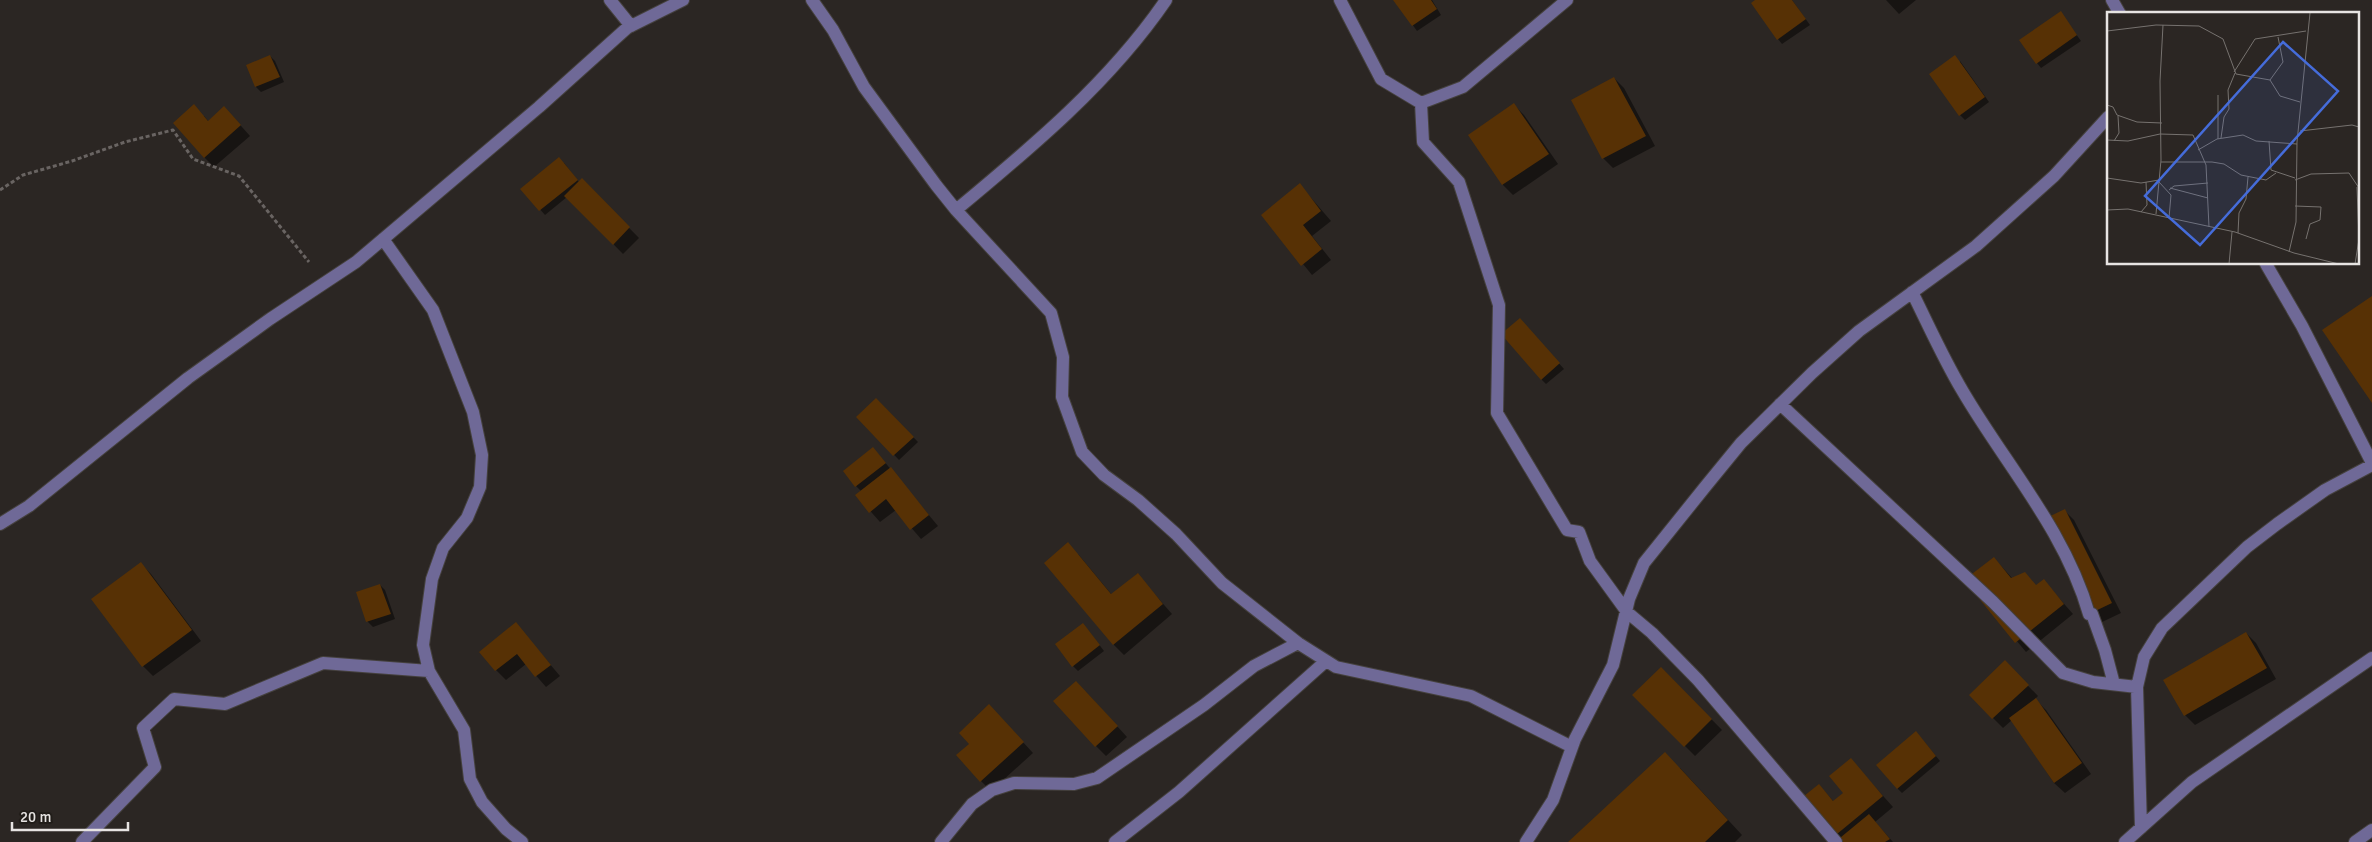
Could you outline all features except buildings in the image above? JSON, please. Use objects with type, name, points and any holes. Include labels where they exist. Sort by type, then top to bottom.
[{"type":"street","points":[[610,0],[631,26]]},
{"type":"street","points":[[0,524],[29,506],[188,378],[356,262],[540,107],[631,26],[683,0]]},
{"type":"street","points":[[812,0],[833,30],[864,87],[956,210],[1051,313],[1063,357],[1062,397],[1082,452],[1104,475],[1138,500],[1176,534],[1222,583],[1298,643],[1336,667],[1425,684],[1471,696],[1572,747]]},
{"type":"street","points":[[956,210],[1083,97],[1144,32],[1166,0]]},
{"type":"street","points":[[1340,0],[1381,79],[1421,103]]},
{"type":"street","points":[[1421,103],[1463,88],[1567,0]]},
{"type":"street","points":[[2112,0],[2119,12]]},
{"type":"street","points":[[1421,103],[1423,142],[1459,182],[1499,305],[1497,413],[1567,530],[1579,532],[1590,560],[1627,612],[1652,633],[1698,680],[1836,842]]},
{"type":"street","points":[[1526,842],[1553,800],[1572,747],[1613,665],[1630,600],[1644,563],[1741,443],[1780,404],[1859,331],[1982,240],[2054,176],[2107,118]]},
{"type":"street","points":[[383,239],[433,310],[473,412],[482,454],[480,487],[467,518],[443,548],[432,579],[424,645],[429,671],[464,730],[470,779],[482,802],[506,829],[522,842]]},
{"type":"street","points":[[2141,828],[2137,687],[2144,657],[2162,628],[2247,547],[2325,490],[2372,464],[2302,326],[2267,265]]},
{"type":"street","points":[[1912,292],[1962,390],[2061,543],[2083,592],[2089,614],[2092,614],[2114,684]]},
{"type":"street","points":[[1780,404],[1993,602],[2063,673],[2093,682],[2137,687]]},
{"type":"street","points":[[941,842],[972,804],[992,790],[1014,783],[1074,784],[1097,778],[1204,705],[1254,666],[1298,643]]},
{"type":"street","points":[[2125,842],[2192,782],[2372,658]]},
{"type":"street","points":[[1115,842],[1179,792],[1326,661]]},
{"type":"street","points":[[82,842],[155,767],[143,728],[174,700],[225,704],[323,663],[429,671]]},
{"type":"street","points":[[2355,842],[2372,830]]},
{"type":"path","points":[[0,190],[23,175],[72,161],[125,142],[173,130],[193,159],[239,176],[325,282]]}]
